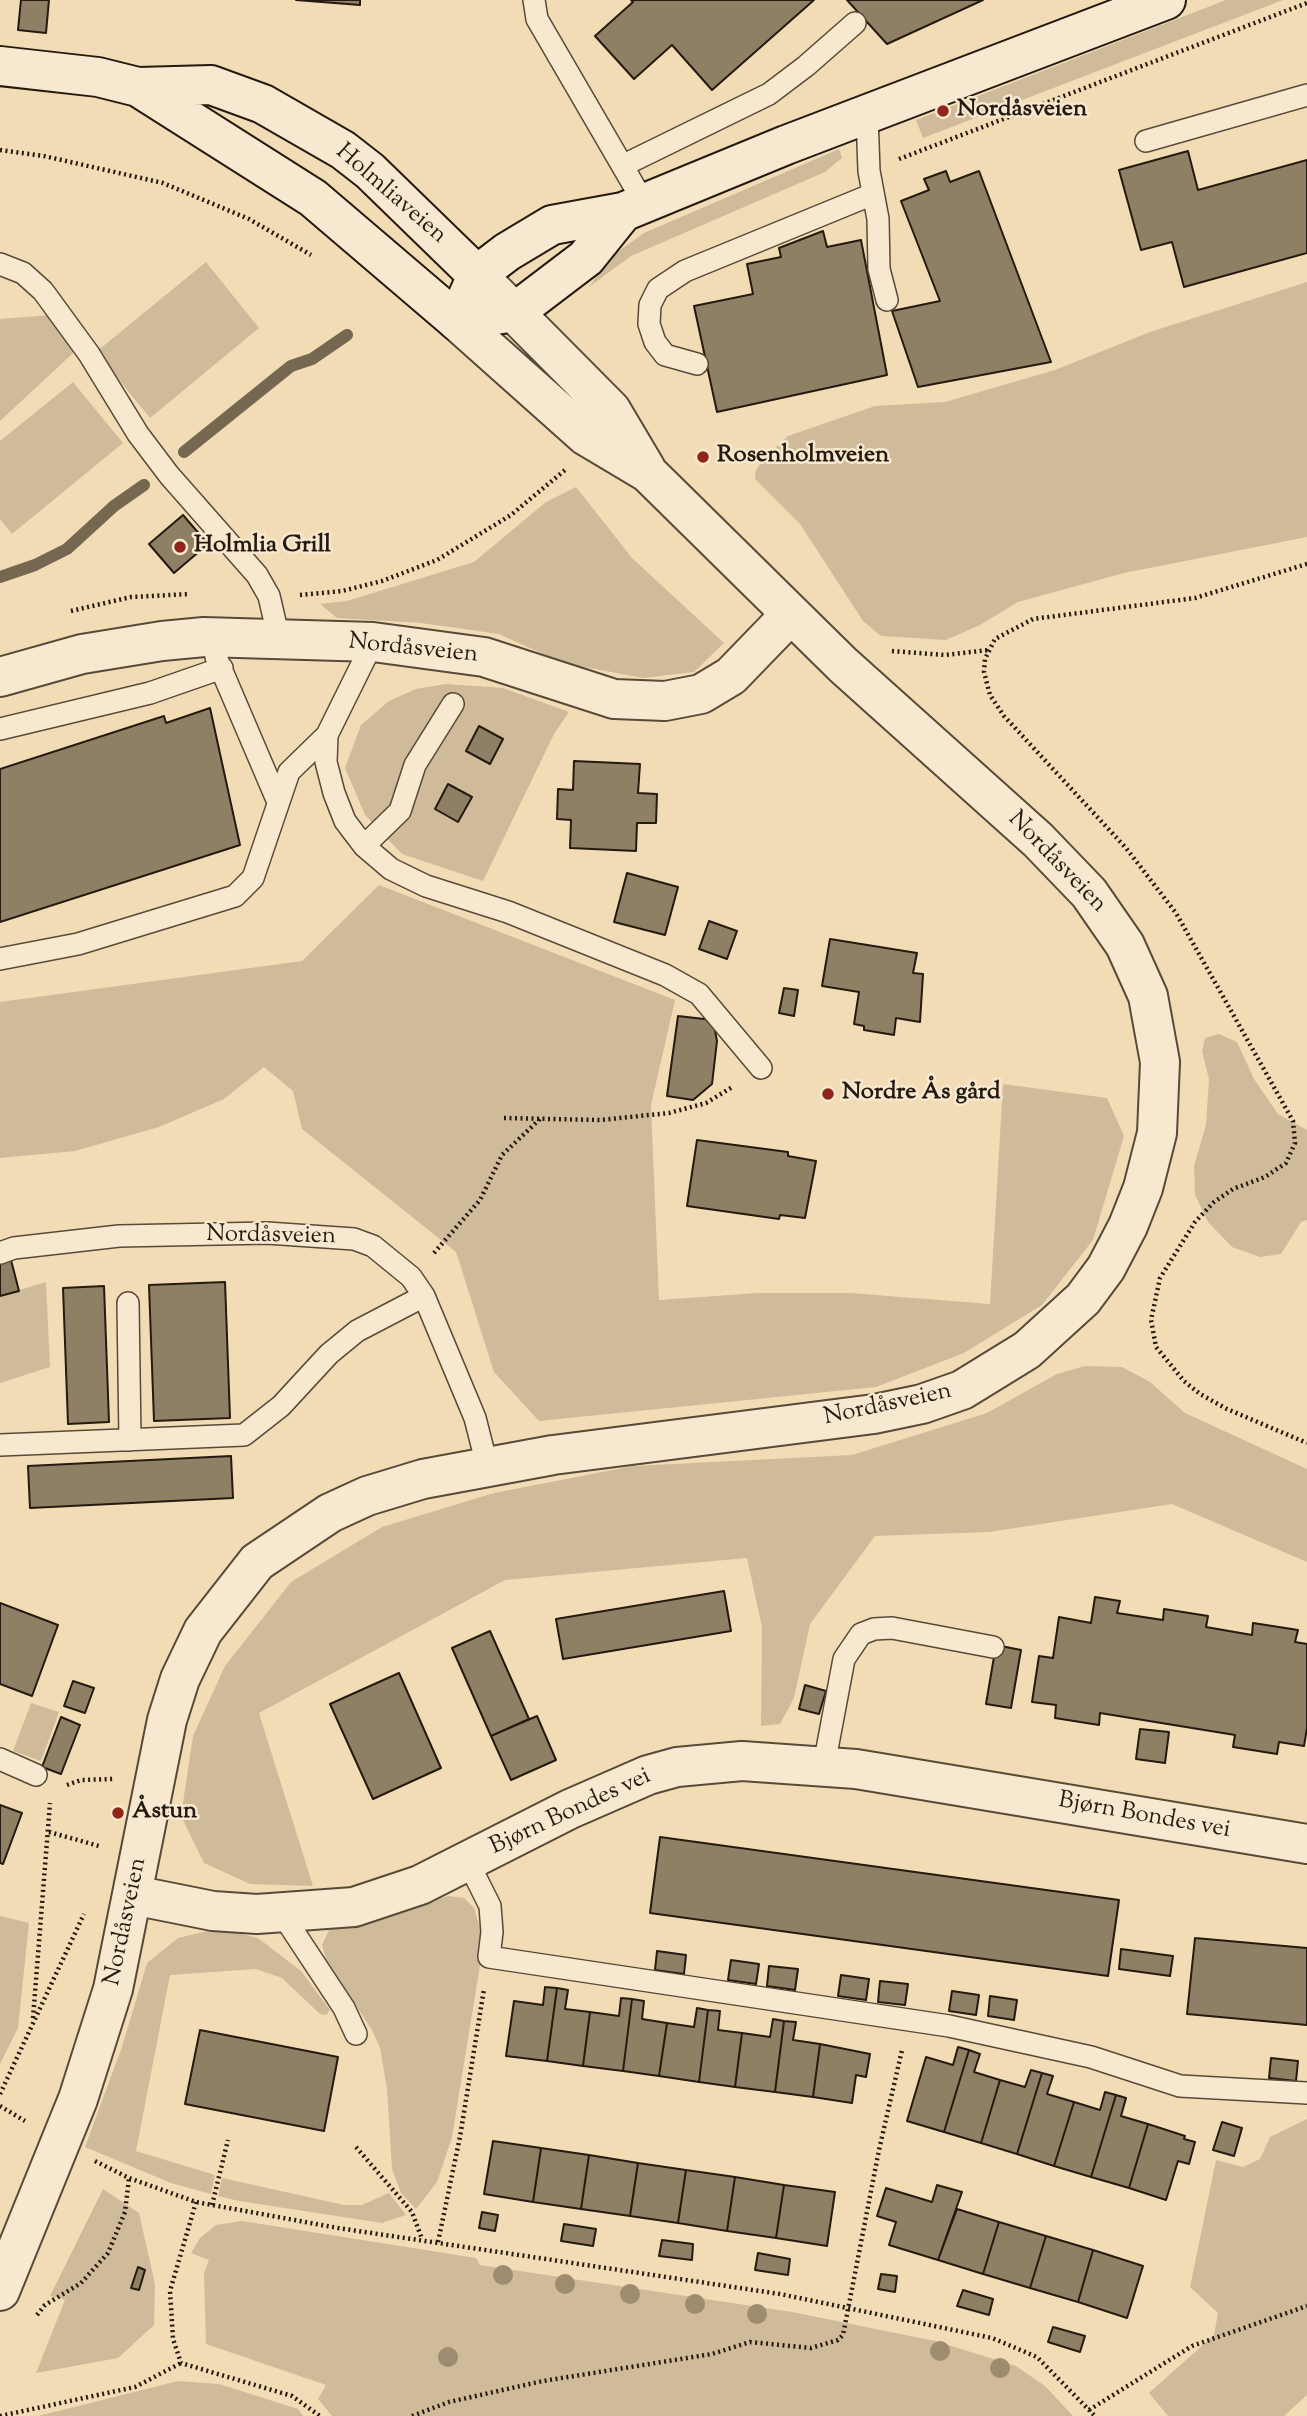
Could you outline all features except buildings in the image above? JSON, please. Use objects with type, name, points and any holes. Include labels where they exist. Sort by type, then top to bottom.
[{"type":"street","points":[[457,321],[477,275],[507,252],[552,225],[634,207],[1166,0]]},
{"type":"street","name":"Holmliaveien","points":[[0,66],[98,77],[138,87],[211,85],[263,104],[295,121],[370,171],[477,275]]},
{"type":"street","name":"Holmliaveien","points":[[138,87],[313,198],[457,321]]},
{"type":"street","points":[[457,321],[515,312],[586,258],[634,207]]},
{"type":"street","name":"Nordåsveien","points":[[477,275],[611,410],[648,473]]},
{"type":"street","name":"Nordåsveien","points":[[0,2291],[78,2099],[113,1989],[134,1895],[166,1720],[180,1679],[204,1631],[257,1562],[330,1513],[367,1496],[423,1479],[487,1465],[874,1414],[922,1404],[962,1390],[1004,1365],[1057,1325],[1083,1299],[1106,1268],[1128,1226],[1143,1188],[1157,1133],[1161,1100],[1160,1062],[1144,987],[1125,945],[1089,893],[1065,866],[843,665],[648,473],[586,436],[457,321]]},
{"type":"street","name":"Nordåsveien","points":[[0,677],[125,645],[213,653],[279,639],[373,642],[484,657],[614,699],[665,701],[701,694],[731,676],[791,614]]},
{"type":"street","name":"Bjørn Bondes vei","points":[[134,1895],[213,1911],[282,1914],[334,1910],[373,1902],[402,1893],[570,1809],[648,1775],[711,1763],[742,1761],[824,1765],[1307,1844]]},
{"type":"lane","points":[[534,0],[537,19],[624,165],[634,207]]},
{"type":"lane","points":[[624,165],[769,94],[855,23]]},
{"type":"lane","points":[[1146,141],[1307,95]]},
{"type":"lane","points":[[867,115],[869,171],[878,219],[879,269],[887,300]]},
{"type":"lane","points":[[697,364],[665,355],[656,342],[649,324],[650,305],[659,289],[685,271],[873,194]]},
{"type":"lane","points":[[0,264],[23,273],[43,291],[89,354],[138,434],[169,475],[257,575],[269,596],[279,639]]},
{"type":"lane","points":[[0,959],[105,937],[235,896],[253,878],[289,772],[327,735],[373,642]]},
{"type":"lane","points":[[213,653],[278,802]]},
{"type":"lane","name":"Nordåsveien","points":[[0,729],[150,693],[213,653]]},
{"type":"lane","name":"Nordåsveien","points":[[363,846],[400,811],[415,765],[453,704]]},
{"type":"lane","points":[[327,735],[326,762],[345,821],[363,846],[391,869],[426,886],[508,912],[665,975],[699,994],[761,1068]]},
{"type":"lane","name":"Nordåsveien","points":[[0,1253],[14,1248],[120,1236],[267,1233],[354,1240],[373,1246],[411,1277],[424,1296],[475,1418],[487,1465]]},
{"type":"lane","points":[[0,1446],[244,1435],[281,1406],[329,1354],[358,1331],[424,1296]]},
{"type":"lane","points":[[128,1303],[130,1440]]},
{"type":"lane","points":[[824,1765],[844,1659],[861,1634],[874,1629],[892,1628],[993,1647]]},
{"type":"lane","points":[[0,1759],[42,1783]]},
{"type":"lane","points":[[468,1862],[490,1906],[492,1932],[489,1957],[909,2019],[1091,2057],[1180,2086],[1307,2093]]},
{"type":"lane","points":[[282,1914],[344,2008],[356,2034]]},
{"type":"path","points":[[869,171],[1307,3]]},
{"type":"path","points":[[0,150],[44,156],[163,183],[249,219],[319,259]]},
{"type":"path","points":[[843,665],[886,651],[945,655],[989,650]]},
{"type":"path","points":[[504,1118],[612,1119],[688,1110],[706,1104],[761,1068]]},
{"type":"path","points":[[411,1277],[480,1200],[502,1155],[541,1119]]},
{"type":"path","points":[[33,2024],[49,1832],[42,1783],[117,1779]]},
{"type":"path","points":[[49,1832],[104,1848]]},
{"type":"path","points":[[0,2094],[86,1909]]},
{"type":"path","points":[[438,2242],[460,2137],[489,1957]]},
{"type":"path","points":[[412,2416],[449,2402],[543,2381],[712,2354],[750,2342],[811,2348],[838,2340],[843,2335],[879,2150],[909,2019]]},
{"type":"path","points":[[0,2106],[32,2124]]},
{"type":"path","points":[[212,2205],[228,2140]]},
{"type":"path","points":[[356,2147],[412,2212],[422,2239]]},
{"type":"path","points":[[90,2158],[129,2178],[196,2202],[848,2306],[961,2330],[1016,2346],[1052,2370],[1095,2416]]},
{"type":"path","points":[[32,2320],[46,2305],[81,2283],[108,2253],[125,2213],[129,2178]]},
{"type":"path","points":[[181,2363],[173,2339],[170,2291],[196,2202]]},
{"type":"path","points":[[1090,2410],[1192,2346],[1307,2306]]},
{"type":"path","points":[[0,2416],[135,2387],[181,2363],[213,2370],[292,2396],[320,2416]]},
{"type":"shaded area","points":[[1226,0],[1283,0],[923,138],[916,120]]},
{"type":"shaded area","points":[[839,149],[842,158],[825,172],[631,256],[589,287],[609,258],[644,233]]},
{"type":"shaded area","points":[[206,262],[259,328],[150,418],[96,352]]},
{"type":"shaded area","points":[[1307,282],[1307,537],[1124,573],[1018,602],[980,625],[946,640],[881,636],[863,621],[800,524],[755,479],[756,470],[763,460],[788,436],[875,406],[945,402],[1055,370],[1150,332]]},
{"type":"shaded area","points":[[52,315],[86,341],[0,421],[0,319]]},
{"type":"shaded area","points":[[73,382],[123,443],[12,534],[0,519],[0,441]]},
{"type":"shaded area","points":[[576,487],[632,558],[724,643],[694,672],[643,678],[563,663],[499,634],[421,623],[337,618],[320,604],[347,601],[474,562],[546,502]]},
{"type":"shaded area","points":[[446,684],[503,688],[569,712],[554,734],[483,881],[402,854],[365,815],[345,768],[361,725],[389,701],[416,689]]},
{"type":"shaded area","points":[[379,885],[675,1000],[651,1105],[659,1300],[758,1293],[850,1293],[990,1304],[1003,1084],[1107,1098],[1124,1136],[1093,1240],[1042,1305],[964,1353],[876,1387],[539,1421],[494,1372],[456,1252],[302,1129],[293,1091],[264,1067],[224,1099],[159,1127],[75,1151],[0,1158],[0,1002],[302,961]]},
{"type":"shaded area","points":[[1219,1034],[1237,1042],[1254,1079],[1278,1114],[1307,1130],[1307,1220],[1301,1222],[1281,1254],[1260,1257],[1232,1247],[1208,1222],[1195,1195],[1194,1166],[1206,1125],[1209,1079],[1202,1051],[1205,1038]]},
{"type":"shaded area","points":[[46,1282],[50,1367],[0,1383],[0,1296]]},
{"type":"shaded area","points":[[1085,1366],[1122,1367],[1150,1382],[1185,1413],[1307,1469],[1307,1562],[1172,1504],[989,1532],[875,1536],[810,1624],[794,1698],[780,1724],[761,1726],[762,1627],[747,1558],[505,1580],[259,1713],[313,1886],[250,1884],[204,1863],[181,1816],[193,1736],[225,1666],[291,1582],[382,1527],[494,1493],[633,1466],[852,1455],[987,1413],[1057,1374]]},
{"type":"shaded area","points":[[31,1703],[59,1712],[41,1761],[13,1751]]},
{"type":"shaded area","points":[[448,1896],[464,1898],[474,1908],[484,1941],[452,2137],[437,2182],[416,2209],[401,2193],[392,2169],[387,2089],[380,2048],[372,2030],[326,1959],[322,1945],[329,1930],[386,1916]]},
{"type":"shaded area","points":[[0,1916],[29,1923],[18,2028],[0,2064]]},
{"type":"shaded area","points":[[207,1931],[234,1932],[258,1938],[301,1971],[330,2010],[326,2015],[320,2014],[282,1978],[256,1969],[170,1975],[136,2151],[215,2175],[211,2194],[171,2183],[85,2147],[122,2047],[147,1963],[178,1938]]},
{"type":"shaded area","points":[[1307,2119],[1307,2395],[1284,2416],[1168,2416],[1149,2393],[1214,2335],[1218,2313],[1190,2287],[1216,2160],[1243,2167],[1260,2159],[1270,2137]]},
{"type":"shaded area","points":[[222,2178],[344,2205],[362,2205],[389,2193],[406,2215],[382,2223],[239,2201],[218,2196]]},
{"type":"shaded area","points":[[103,2189],[139,2213],[155,2284],[154,2325],[118,2358],[36,2373],[65,2300],[50,2296]]},
{"type":"shaded area","points":[[242,2221],[476,2258],[480,2265],[792,2312],[935,2341],[1016,2366],[1045,2386],[1073,2416],[332,2416],[318,2399],[326,2385],[206,2344],[204,2273],[209,2260],[191,2253],[200,2238],[216,2225]]},
{"type":"shaded area","points":[[178,2381],[219,2384],[298,2409],[303,2416],[38,2416]]},
{"type":"waterway","points":[[184,452],[291,366],[312,359],[347,335]]},
{"type":"waterway","points":[[0,577],[35,565],[67,549],[114,506],[144,485]]},
{"type":"place","name":"Nordåsveien","points":[[943,111]]},
{"type":"place","name":"Rosenholmveien","points":[[703,457]]},
{"type":"place","name":"Holmlia Grill","points":[[180,547]]},
{"type":"place","name":"Nordre Ås gård","points":[[828,1094]]},
{"type":"place","name":"Åstun","points":[[118,1813]]}]
